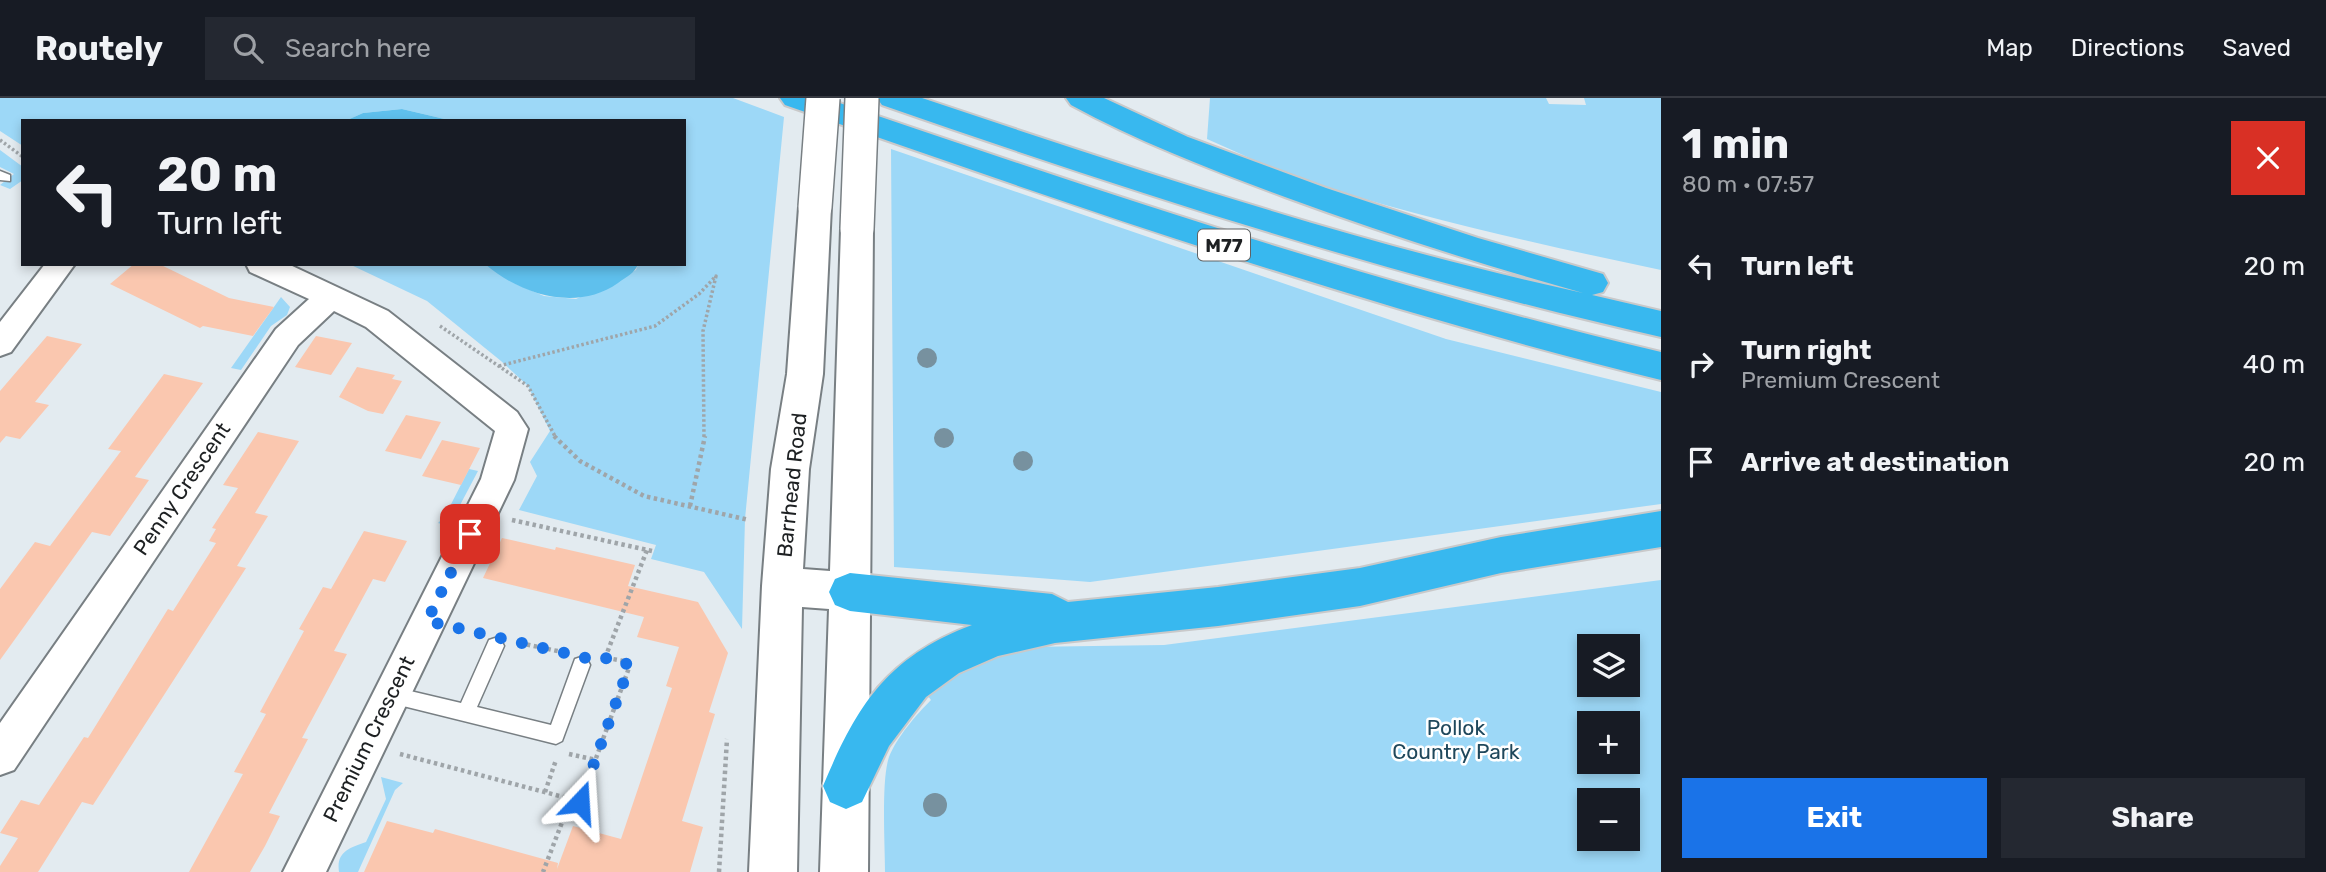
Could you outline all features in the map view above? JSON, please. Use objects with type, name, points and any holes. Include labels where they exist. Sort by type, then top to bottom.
[{"type":"highway","name":"M77","points":[[795,98],[1118,210],[1357,287],[1561,343],[1661,366]]},
{"type":"highway","name":"M77","points":[[892,98],[1120,176],[1319,239],[1661,324]]},
{"type":"highway","points":[[1081,98],[1150,133],[1350,208],[1559,274],[1661,301]]},
{"type":"highway","points":[[846,786],[877,721],[919,675],[944,658],[974,644],[1085,617],[1172,612],[1363,587],[1537,548],[1661,529]]},
{"type":"highway","points":[[850,592],[1085,617]]},
{"type":"main road","name":"Barrhead Road","points":[[773,872],[782,586],[790,470],[804,373],[823,98]]},
{"type":"main road","points":[[844,872],[862,98]]},
{"type":"main road","points":[[782,586],[850,592]]},
{"type":"street","points":[[0,344],[59,266]]},
{"type":"street","points":[[264,266],[331,296]]},
{"type":"street","name":"Premium Crescent","points":[[304,872],[497,480],[512,429],[506,421],[377,318],[331,296]]},
{"type":"street","name":"Penny Crescent","points":[[0,756],[287,337],[331,296]]},
{"type":"lane","points":[[465,714],[495,646]]},
{"type":"lane","points":[[389,695],[556,736],[582,660]]},
{"type":"path","points":[[0,140],[21,156]]},
{"type":"path","points":[[499,366],[655,326],[699,293],[716,276],[703,331],[705,435],[690,506]]},
{"type":"path","points":[[434,322],[528,386],[552,433],[580,461],[644,496],[752,520]]},
{"type":"path","points":[[481,513],[649,550],[607,658]]},
{"type":"path","points":[[366,744],[580,802],[629,667],[624,661],[607,658],[582,660],[517,642]]},
{"type":"path","points":[[719,872],[727,739]]},
{"type":"path","points":[[545,792],[557,758],[566,753],[596,760]]},
{"type":"path","points":[[543,872],[570,799]]},
{"type":"green space","points":[[0,98],[733,98],[784,117],[745,519],[742,629],[704,572],[651,559],[656,545],[519,510],[537,476],[530,462],[550,431],[528,386],[427,301],[353,266],[488,266],[516,284],[544,296],[576,299],[636,270],[637,266],[686,266],[686,119],[444,119],[402,109],[363,113],[350,119],[21,119],[21,145],[0,131]]},
{"type":"green space","points":[[1210,98],[1546,98],[1549,104],[1586,105],[1584,98],[1661,98],[1661,270],[1437,219],[1293,177],[1207,139]]},
{"type":"green space","points":[[891,149],[1446,339],[1661,392],[1661,504],[1090,582],[894,567]]},
{"type":"green space","points":[[0,150],[21,166],[21,181],[10,189],[0,185],[14,174],[0,167]]},
{"type":"green space","points":[[281,297],[290,307],[287,315],[271,326],[241,370],[231,368]]},
{"type":"green space","points":[[469,469],[478,471],[449,526],[438,523],[445,516]]},
{"type":"green space","name":"Pollok Country Park","points":[[1661,580],[1661,872],[885,872],[884,796],[889,757],[913,719],[931,700],[922,688],[957,665],[1024,647],[1164,645]]},
{"type":"green space","points":[[381,777],[403,783],[395,790],[358,872],[339,872],[342,855],[366,842],[386,799]]},
{"type":"shaded area","points":[[402,109],[444,119],[350,119],[363,113]]},
{"type":"shaded area","points":[[488,266],[637,266],[618,283],[585,297],[550,296],[515,284]]},
{"type":"building","points":[[132,266],[163,266],[229,298],[274,307],[253,336],[203,326],[200,328],[110,284]]},
{"type":"building","points":[[47,336],[82,344],[35,402],[49,405],[20,439],[6,436],[0,443],[0,391]]},
{"type":"building","points":[[316,336],[352,343],[331,375],[295,367]]},
{"type":"building","points":[[357,367],[395,375],[392,379],[402,381],[383,414],[368,411],[339,397]]},
{"type":"building","points":[[164,374],[203,383],[135,477],[149,480],[110,536],[92,532],[0,660],[0,589],[35,542],[50,546],[121,451],[108,449]]},
{"type":"building","points":[[406,415],[441,422],[421,459],[385,451]]},
{"type":"building","points":[[258,432],[299,441],[255,513],[268,516],[237,566],[246,568],[93,805],[82,802],[38,872],[0,872],[0,866],[18,838],[0,833],[21,800],[39,805],[84,737],[88,738],[168,609],[173,611],[216,543],[209,541],[216,529],[212,528],[238,488],[223,485]]},
{"type":"building","points":[[442,440],[480,448],[461,485],[422,476]]},
{"type":"building","points":[[364,531],[407,541],[385,582],[373,579],[334,651],[347,654],[302,738],[308,739],[269,813],[280,816],[265,846],[250,872],[189,872],[243,774],[234,772],[266,714],[260,712],[304,631],[299,629],[323,587],[331,589]]},
{"type":"building","points":[[502,538],[635,565],[628,586],[698,602],[728,653],[709,712],[715,714],[682,821],[703,827],[690,872],[364,872],[387,821],[433,833],[435,829],[558,863],[557,869],[573,826],[621,839],[672,688],[666,686],[679,647],[637,637],[644,617],[483,578]]},
{"type":"route","points":[[470,534],[427,621],[595,660],[607,658],[624,661],[629,667],[580,802]]}]
